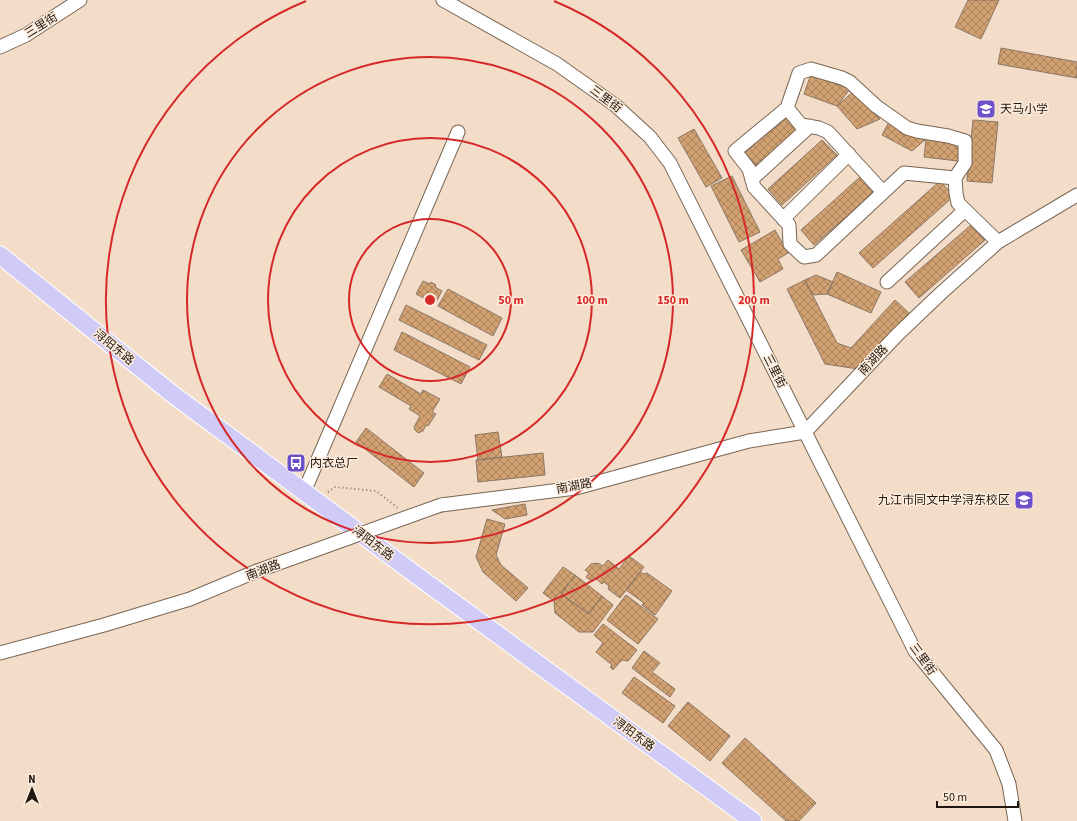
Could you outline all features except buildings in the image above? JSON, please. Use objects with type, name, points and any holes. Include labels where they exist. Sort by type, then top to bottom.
[{"type":"main road","name":"浔阳东路","points":[[0,255],[170,393],[753,821]]},
{"type":"street","name":"三里街","points":[[0,47],[26,35],[80,0]]},
{"type":"street","name":"三里街","points":[[443,0],[557,64],[615,105],[650,137],[670,163],[915,651],[996,750],[1009,784],[1015,821]]},
{"type":"street","points":[[955,178],[904,173],[816,255],[804,257],[790,244],[789,225],[754,187],[749,169],[735,151],[787,108],[799,73],[811,69],[842,78],[850,82],[876,106],[907,128],[965,141],[965,163],[955,178],[958,203],[998,242]]},
{"type":"street","points":[[787,108],[800,125],[819,128],[828,132],[884,192]]},
{"type":"street","points":[[752,179],[810,126]]},
{"type":"street","points":[[310,496],[458,132]]},
{"type":"street","points":[[782,219],[849,154]]},
{"type":"street","name":"南湖路","points":[[0,653],[104,625],[190,599],[257,571],[441,505],[576,488],[749,441],[805,432],[897,335],[998,242],[1077,195]]},
{"type":"street","points":[[887,282],[965,210]]},
{"type":"path","points":[[310,496],[335,487],[376,491],[410,516]]},
{"type":"place","name":"天马小学","points":[[986,109]]},
{"type":"place","name":"内衣总厂","points":[[296,463]]},
{"type":"place","name":"九江市同文中学浔东校区","points":[[1024,500]]}]
